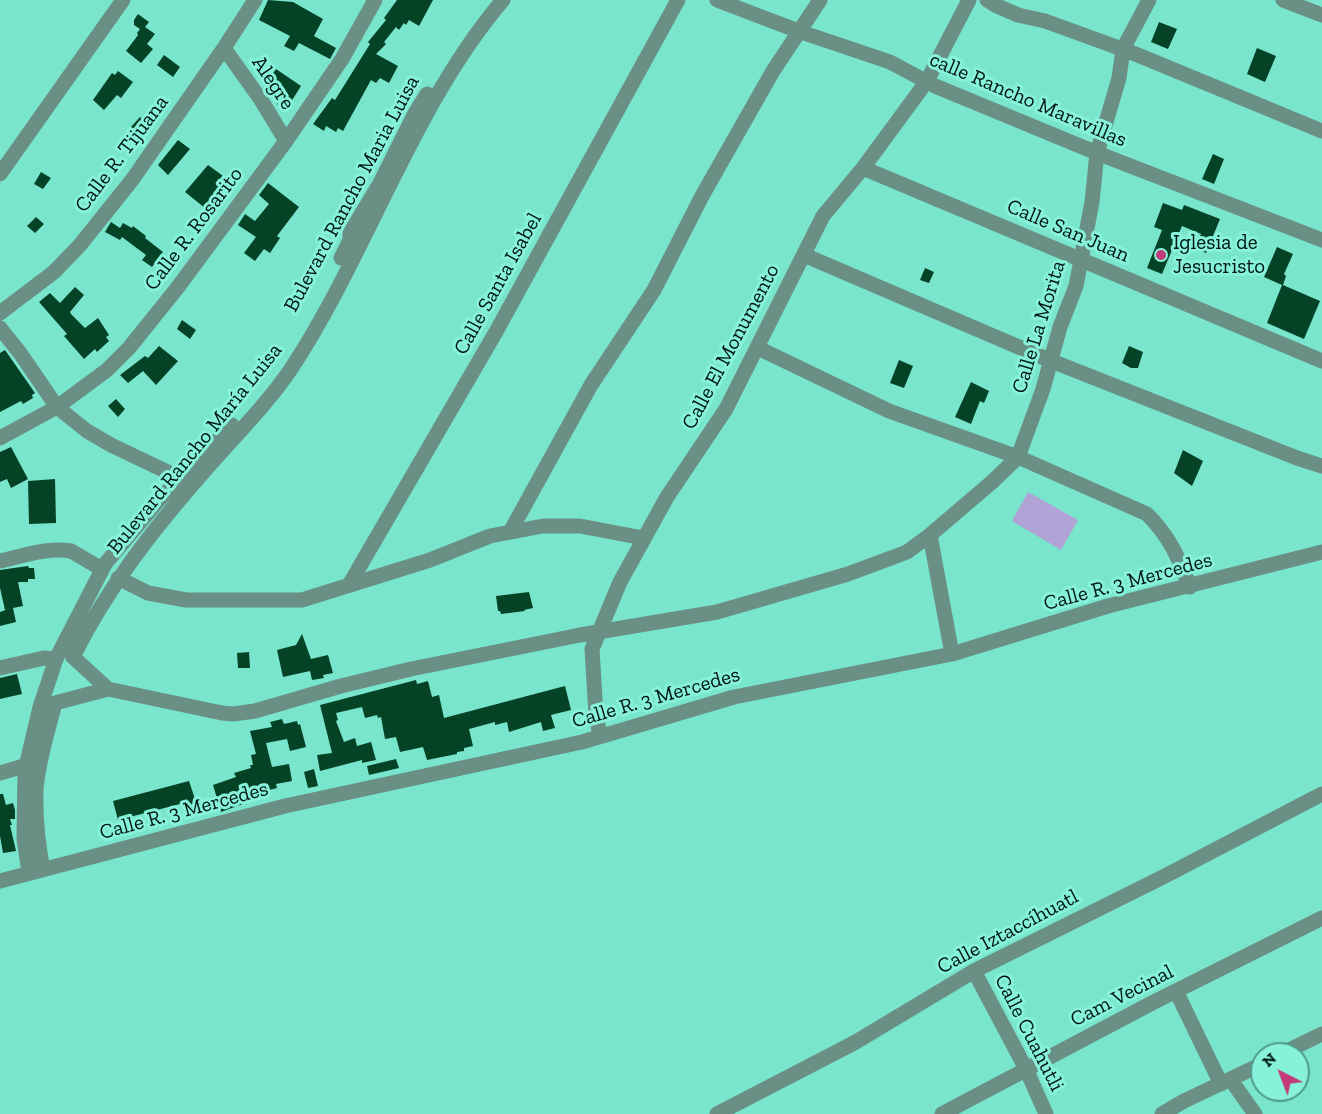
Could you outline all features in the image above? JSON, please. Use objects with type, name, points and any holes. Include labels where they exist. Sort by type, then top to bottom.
[{"type":"street","points":[[0,174],[123,0]]},
{"type":"street","name":"Calle R. Tijuana","points":[[0,313],[54,272],[80,245],[132,180],[255,0]]},
{"type":"street","name":"Calle R. Rosarito","points":[[0,438],[57,407],[107,370],[129,348],[178,287],[286,141],[342,59],[375,0]]},
{"type":"street","name":"Bulevard Rancho Maria Luisa","points":[[36,872],[24,839],[23,798],[27,765],[40,707],[56,659],[102,569],[159,500],[241,415],[274,376],[291,351],[350,240],[350,233],[380,183],[414,115],[465,35],[491,0]]},
{"type":"street","name":"Bulevard Rancho María Luisa","points":[[108,689],[73,657],[92,618],[157,524],[273,393],[291,369],[326,309],[430,108],[483,24],[503,0]]},
{"type":"street","name":"Calle Santa Isabel","points":[[349,585],[497,330],[678,0]]},
{"type":"street","name":"calle Rancho Maravillas","points":[[717,0],[881,59],[927,81],[1097,153],[1322,240]]},
{"type":"street","points":[[510,532],[591,385],[654,290],[702,196],[773,71],[801,32],[820,0]]},
{"type":"street","name":"Calle El Monumento","points":[[600,736],[596,715],[592,649],[597,633],[643,538],[667,497],[726,410],[823,216],[863,168],[927,81],[969,0]]},
{"type":"street","points":[[987,0],[1018,15],[1045,21],[1123,49],[1322,131]]},
{"type":"street","name":"Calle La Morita","points":[[1018,458],[1043,389],[1049,360],[1076,286],[1092,201],[1097,153],[1119,78],[1123,49],[1149,0]]},
{"type":"street","points":[[1283,0],[1322,15]]},
{"type":"street","name":"Alegre","points":[[224,48],[261,100],[286,141]]},
{"type":"street","name":"Calle San Juan","points":[[863,168],[1322,362]]},
{"type":"street","points":[[804,255],[1049,360],[1286,454],[1322,466]]},
{"type":"street","points":[[0,328],[57,407],[87,431],[111,445],[180,478]]},
{"type":"street","points":[[758,348],[889,411],[1018,458],[1147,514],[1163,530],[1190,586]]},
{"type":"street","points":[[36,872],[39,845],[36,790],[55,703],[108,689],[233,714],[255,711],[411,669],[717,612],[848,574],[907,552],[930,535],[1018,458]]},
{"type":"street","points":[[118,578],[148,593],[186,600],[302,600],[430,560],[490,536],[510,532],[543,526],[580,526],[643,538]]},
{"type":"street","points":[[930,535],[952,654]]},
{"type":"street","points":[[0,561],[53,550],[71,551],[102,569]]},
{"type":"street","name":"Calle R. 3 Mercedes","points":[[0,881],[285,807],[600,736],[734,696],[952,654],[1108,606],[1322,552]]},
{"type":"street","points":[[0,668],[44,658],[56,659]]},
{"type":"street","points":[[0,773],[27,765]]},
{"type":"street","name":"Calle Iztaccíhuatl","points":[[717,1114],[854,1043],[975,971],[1322,794]]},
{"type":"street","name":"Cam Vecinal","points":[[942,1114],[1176,991],[1322,918]]},
{"type":"street","name":"Calle Cuahutli","points":[[975,971],[1046,1114]]},
{"type":"street","points":[[1176,991],[1226,1082],[1256,1114]]},
{"type":"street","points":[[1306,1042],[1322,1034]]},
{"type":"street","points":[[1162,1114],[1250,1070]]},
{"type":"shaded area","points":[[1028,492],[1078,520],[1061,550],[1012,521]]},
{"type":"building","points":[[268,0],[293,2],[323,19],[314,36],[336,48],[330,59],[299,43],[294,51],[284,46],[290,36],[259,20]]},
{"type":"building","points":[[397,0],[433,0],[419,26],[409,20],[399,30],[396,27],[384,42],[386,44],[376,54],[398,66],[389,83],[380,78],[376,83],[371,80],[343,131],[338,128],[336,132],[326,126],[324,131],[313,124],[332,98],[335,100],[370,44],[368,42],[386,20],[384,18]]},
{"type":"building","points":[[138,14],[149,22],[145,27],[155,34],[147,44],[153,49],[141,63],[126,51],[140,29],[134,25]]},
{"type":"building","points":[[1159,22],[1177,29],[1168,49],[1151,42]]},
{"type":"building","points":[[1257,48],[1276,56],[1265,82],[1247,74]]},
{"type":"building","points":[[164,55],[180,67],[173,77],[157,65]]},
{"type":"building","points":[[276,69],[301,86],[289,105],[285,102],[280,108],[264,85]]},
{"type":"building","points":[[118,71],[133,82],[121,98],[117,95],[104,110],[93,100],[112,73],[115,75]]},
{"type":"building","points":[[140,117],[148,125],[138,135],[130,128]]},
{"type":"building","points":[[178,140],[190,149],[168,175],[158,165]]},
{"type":"building","points":[[1213,154],[1224,159],[1214,184],[1202,179]]},
{"type":"building","points":[[208,165],[234,184],[226,195],[229,196],[214,212],[211,210],[210,212],[185,192]]},
{"type":"building","points":[[41,172],[51,178],[43,189],[34,184]]},
{"type":"building","points":[[268,183],[299,207],[277,236],[280,238],[270,253],[264,249],[255,261],[244,253],[256,237],[238,225],[245,214],[255,221],[269,204],[259,195]]},
{"type":"building","points":[[1163,203],[1182,210],[1184,205],[1220,219],[1206,253],[1195,248],[1201,234],[1182,226],[1162,274],[1147,268],[1162,230],[1154,227]]},
{"type":"building","points":[[36,217],[44,224],[35,233],[27,226]]},
{"type":"building","points":[[111,222],[120,228],[123,223],[132,228],[133,226],[163,252],[152,267],[142,260],[146,255],[122,237],[120,240],[105,232]]},
{"type":"building","points":[[1277,247],[1293,254],[1284,274],[1286,276],[1283,285],[1320,301],[1304,339],[1267,323],[1282,285],[1264,277]]},
{"type":"building","points":[[925,268],[934,272],[929,283],[920,280]]},
{"type":"building","points":[[75,287],[84,295],[70,312],[71,314],[85,328],[98,318],[109,335],[106,337],[109,341],[97,352],[95,349],[84,359],[64,336],[67,334],[39,302],[50,293],[60,303]]},
{"type":"building","points":[[182,320],[196,330],[190,339],[177,329]]},
{"type":"building","points":[[159,346],[178,361],[156,385],[143,371],[128,383],[120,375],[145,356],[148,358]]},
{"type":"building","points":[[1129,346],[1143,352],[1138,368],[1131,368],[1122,363]]},
{"type":"building","points":[[5,350],[35,393],[32,395],[33,398],[23,404],[21,401],[0,412],[0,353]]},
{"type":"building","points":[[899,360],[913,366],[904,388],[890,383]]},
{"type":"building","points":[[971,382],[989,391],[984,403],[980,401],[971,424],[955,417]]},
{"type":"building","points":[[116,399],[125,409],[118,417],[108,406]]},
{"type":"building","points":[[11,447],[28,479],[11,488],[7,479],[0,482],[0,452]]},
{"type":"building","points":[[1183,450],[1203,461],[1192,486],[1174,473]]},
{"type":"building","points":[[55,479],[56,523],[29,524],[28,481]]},
{"type":"building","points":[[28,566],[34,568],[35,579],[18,582],[23,606],[13,608],[16,622],[0,626],[0,612],[11,608],[5,610],[0,588],[0,570]]},
{"type":"building","points":[[529,592],[533,608],[501,614],[498,611],[496,596]]},
{"type":"building","points":[[302,634],[311,659],[328,655],[333,673],[323,675],[324,678],[312,680],[310,671],[283,677],[277,650],[296,645]]},
{"type":"building","points":[[249,652],[250,668],[238,668],[237,653]]},
{"type":"building","points":[[17,674],[22,694],[0,699],[0,678]]},
{"type":"building","points":[[416,680],[417,684],[428,681],[432,697],[439,695],[444,718],[565,686],[571,710],[551,715],[555,728],[543,731],[541,722],[509,732],[507,722],[495,725],[495,722],[469,729],[473,746],[464,748],[464,751],[457,752],[457,754],[427,760],[423,747],[400,752],[396,737],[385,739],[381,717],[378,718],[377,715],[365,718],[362,707],[336,713],[338,720],[336,721],[344,742],[355,738],[357,746],[371,742],[376,760],[362,763],[362,760],[320,771],[317,755],[332,753],[320,705]]},
{"type":"building","points":[[282,719],[284,724],[297,721],[298,725],[300,724],[306,747],[290,751],[287,739],[266,743],[272,767],[289,764],[292,781],[276,784],[277,788],[246,796],[248,802],[221,812],[213,785],[236,777],[234,773],[251,768],[250,765],[253,765],[251,755],[256,754],[250,731],[272,727],[270,722]]},
{"type":"building","points":[[396,759],[399,768],[369,775],[367,766]]},
{"type":"building","points":[[314,769],[318,786],[308,788],[304,772]]},
{"type":"building","points":[[189,781],[199,811],[188,815],[184,803],[118,820],[113,801]]},
{"type":"building","points":[[0,794],[3,794],[6,805],[13,803],[15,810],[15,819],[10,819],[12,825],[10,825],[16,851],[3,853],[0,836]]},
{"type":"place","name":"Iglesia de Jesucristo","points":[[1161,255]]}]
